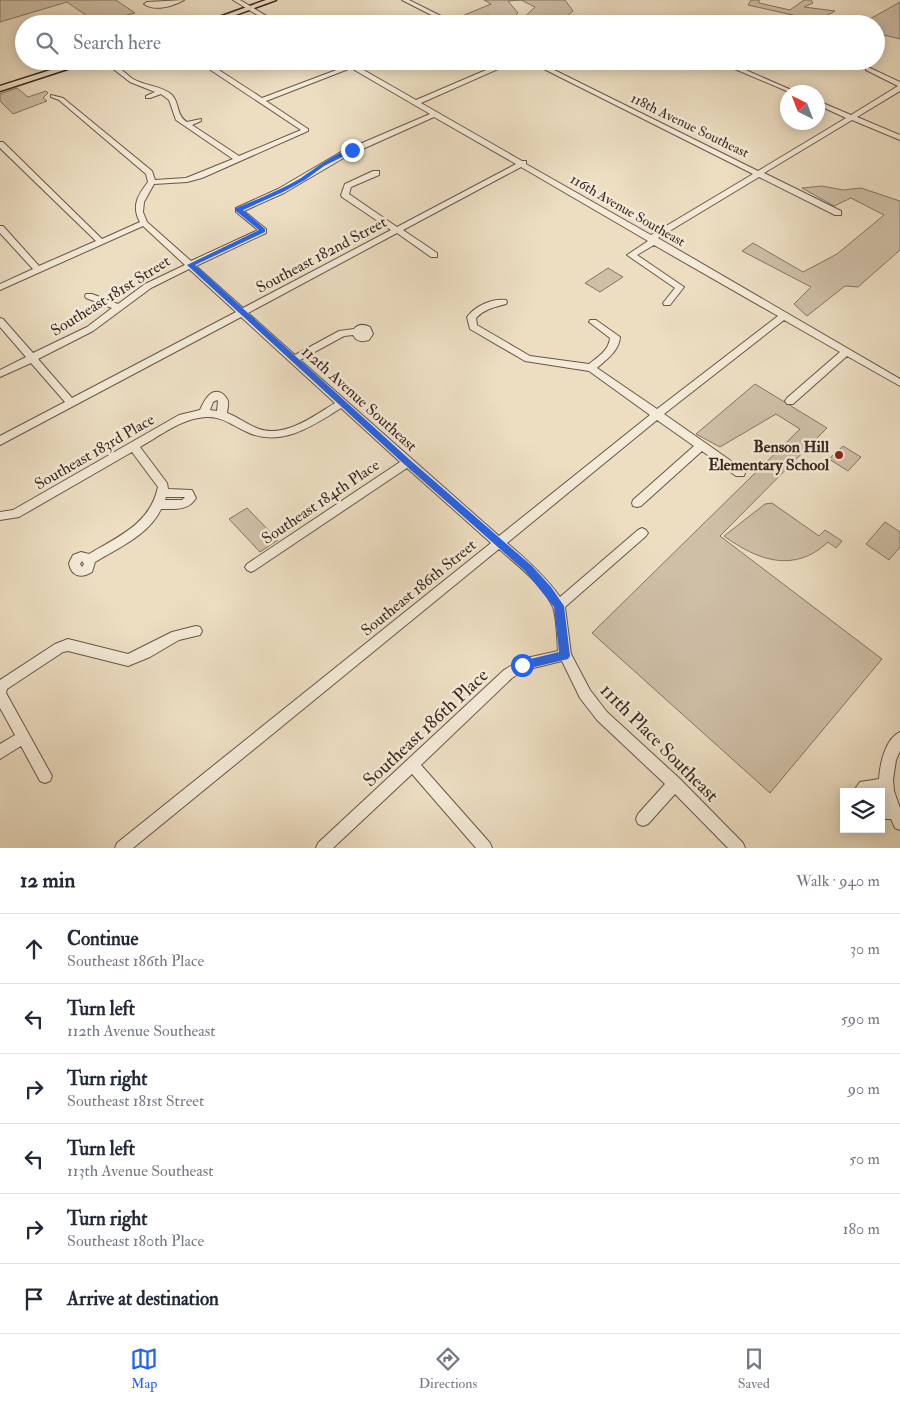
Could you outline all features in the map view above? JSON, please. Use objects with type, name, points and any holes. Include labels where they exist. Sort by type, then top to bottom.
[{"type":"main road","points":[[229,15],[273,0]]},
{"type":"main road","points":[[0,89],[60,70]]},
{"type":"street","points":[[236,0],[262,15]]},
{"type":"street","points":[[405,0],[436,15]]},
{"type":"street","points":[[118,70],[132,81],[162,91],[172,99],[175,113],[185,125],[210,138],[239,159]]},
{"type":"street","points":[[152,182],[187,180],[306,130],[214,70]]},
{"type":"street","points":[[261,101],[342,70]]},
{"type":"street","name":"116th Avenue Southeast","points":[[359,70],[900,383]]},
{"type":"street","points":[[416,103],[492,70]]},
{"type":"street","name":"118th Avenue Southeast","points":[[549,70],[838,213]]},
{"type":"street","points":[[740,70],[780,87]]},
{"type":"street","points":[[870,70],[900,84]]},
{"type":"street","points":[[667,303],[680,287],[632,255],[654,239],[759,173],[900,88]]},
{"type":"street","points":[[148,97],[162,91]]},
{"type":"street","points":[[0,287],[144,223],[138,214],[138,206],[152,182],[149,173],[61,99],[54,96]]},
{"type":"street","points":[[825,106],[900,138]]},
{"type":"street","name":"Southeast 181st Street","points":[[0,374],[90,329],[148,286],[263,231],[238,210],[303,179],[336,157],[435,114]]},
{"type":"street","points":[[185,125],[198,120]]},
{"type":"street","points":[[0,144],[101,242]]},
{"type":"street","name":"Southeast 182nd Street","points":[[0,441],[523,164]]},
{"type":"street","points":[[376,173],[348,186],[345,195],[434,255]]},
{"type":"street","name":"112th Avenue Southeast","points":[[144,223],[407,462],[528,568],[548,590],[559,606],[565,656]]},
{"type":"street","points":[[0,228],[38,270]]},
{"type":"street","points":[[89,296],[119,308]]},
{"type":"street","points":[[503,302],[486,306],[473,314],[471,323],[476,330],[528,359],[591,368],[740,473]]},
{"type":"street","name":"Southeast 186th Street","points":[[122,848],[658,414],[784,316]]},
{"type":"street","points":[[0,321],[71,403]]},
{"type":"street","points":[[591,368],[616,343],[615,337],[593,322]]},
{"type":"street","points":[[294,359],[342,333],[357,332]]},
{"type":"street","points":[[790,401],[846,352]]},
{"type":"street","points":[[204,414],[209,400],[218,395],[223,400],[222,415]]},
{"type":"street","name":"Southeast 183rd Place","points":[[0,516],[15,514],[183,418],[204,414],[222,415],[252,431],[264,434],[277,434],[294,430],[307,424],[342,403]]},
{"type":"street","points":[[637,503],[702,445]]},
{"type":"street","points":[[90,559],[150,520],[162,498],[164,486],[133,446]]},
{"type":"street","name":"Southeast 184th Place","points":[[251,567],[407,462]]},
{"type":"street","points":[[559,606],[642,533]]},
{"type":"street","points":[[0,690],[3,685],[59,648],[68,645],[128,660],[137,658],[173,635],[196,631]]},
{"type":"street","name":"Southeast 186th Place","points":[[323,848],[508,674],[522,665],[565,656]]},
{"type":"street","name":"111th Place Southeast","points":[[565,656],[584,694],[602,716],[675,784],[738,848]]},
{"type":"street","points":[[0,696],[45,776]]},
{"type":"street","points":[[0,752],[23,737]]},
{"type":"street","points":[[892,815],[887,791],[886,771],[890,756],[900,738]]},
{"type":"street","points":[[412,764],[485,848]]},
{"type":"street","points":[[643,819],[675,784]]},
{"type":"shaded area","points":[[0,0],[116,0],[135,13],[127,15],[86,15],[67,2],[23,15],[15,15],[15,18],[0,22]]},
{"type":"shaded area","points":[[484,0],[521,0],[508,1],[518,13],[516,15],[464,15],[491,4]]},
{"type":"shaded area","points":[[521,0],[565,0],[573,11],[568,15],[527,15],[535,7]]},
{"type":"shaded area","points":[[751,0],[759,0],[759,3],[790,10],[804,0],[811,0],[813,3],[804,7],[835,11],[828,15],[793,15],[748,5]]},
{"type":"shaded area","points":[[900,2],[900,39],[885,35],[885,15],[877,15]]},
{"type":"shaded area","points":[[17,88],[28,97],[46,91],[48,93],[43,98],[47,101],[13,114],[0,101],[0,94]]},
{"type":"shaded area","points":[[822,186],[843,190],[861,188],[900,201],[900,250],[858,287],[845,286],[807,316],[794,304],[811,287],[742,251],[753,243],[803,272],[837,254],[884,215],[851,198],[834,206],[802,188]]},
{"type":"shaded area","points":[[608,268],[623,277],[600,292],[585,283]]},
{"type":"shaded area","points":[[755,384],[827,428],[720,536],[882,659],[770,793],[592,633],[800,429],[776,414],[720,447],[696,434]]},
{"type":"shaded area","points":[[843,446],[861,457],[848,471],[829,459]]},
{"type":"shaded area","points":[[772,503],[819,536],[825,530],[842,541],[836,548],[828,542],[815,552],[802,558],[776,560],[749,552],[724,536],[765,504]]},
{"type":"shaded area","points":[[247,508],[278,540],[260,552],[229,519]]},
{"type":"shaded area","points":[[885,522],[900,532],[900,547],[889,560],[866,544]]},
{"type":"place","name":"Benson Hill Elementary School","points":[[839,455]]},
{"type":"route","points":[[352,150],[322,165],[303,179],[238,210],[263,231],[190,265],[407,462],[528,568],[548,590],[559,606],[565,656],[522,665]]}]
